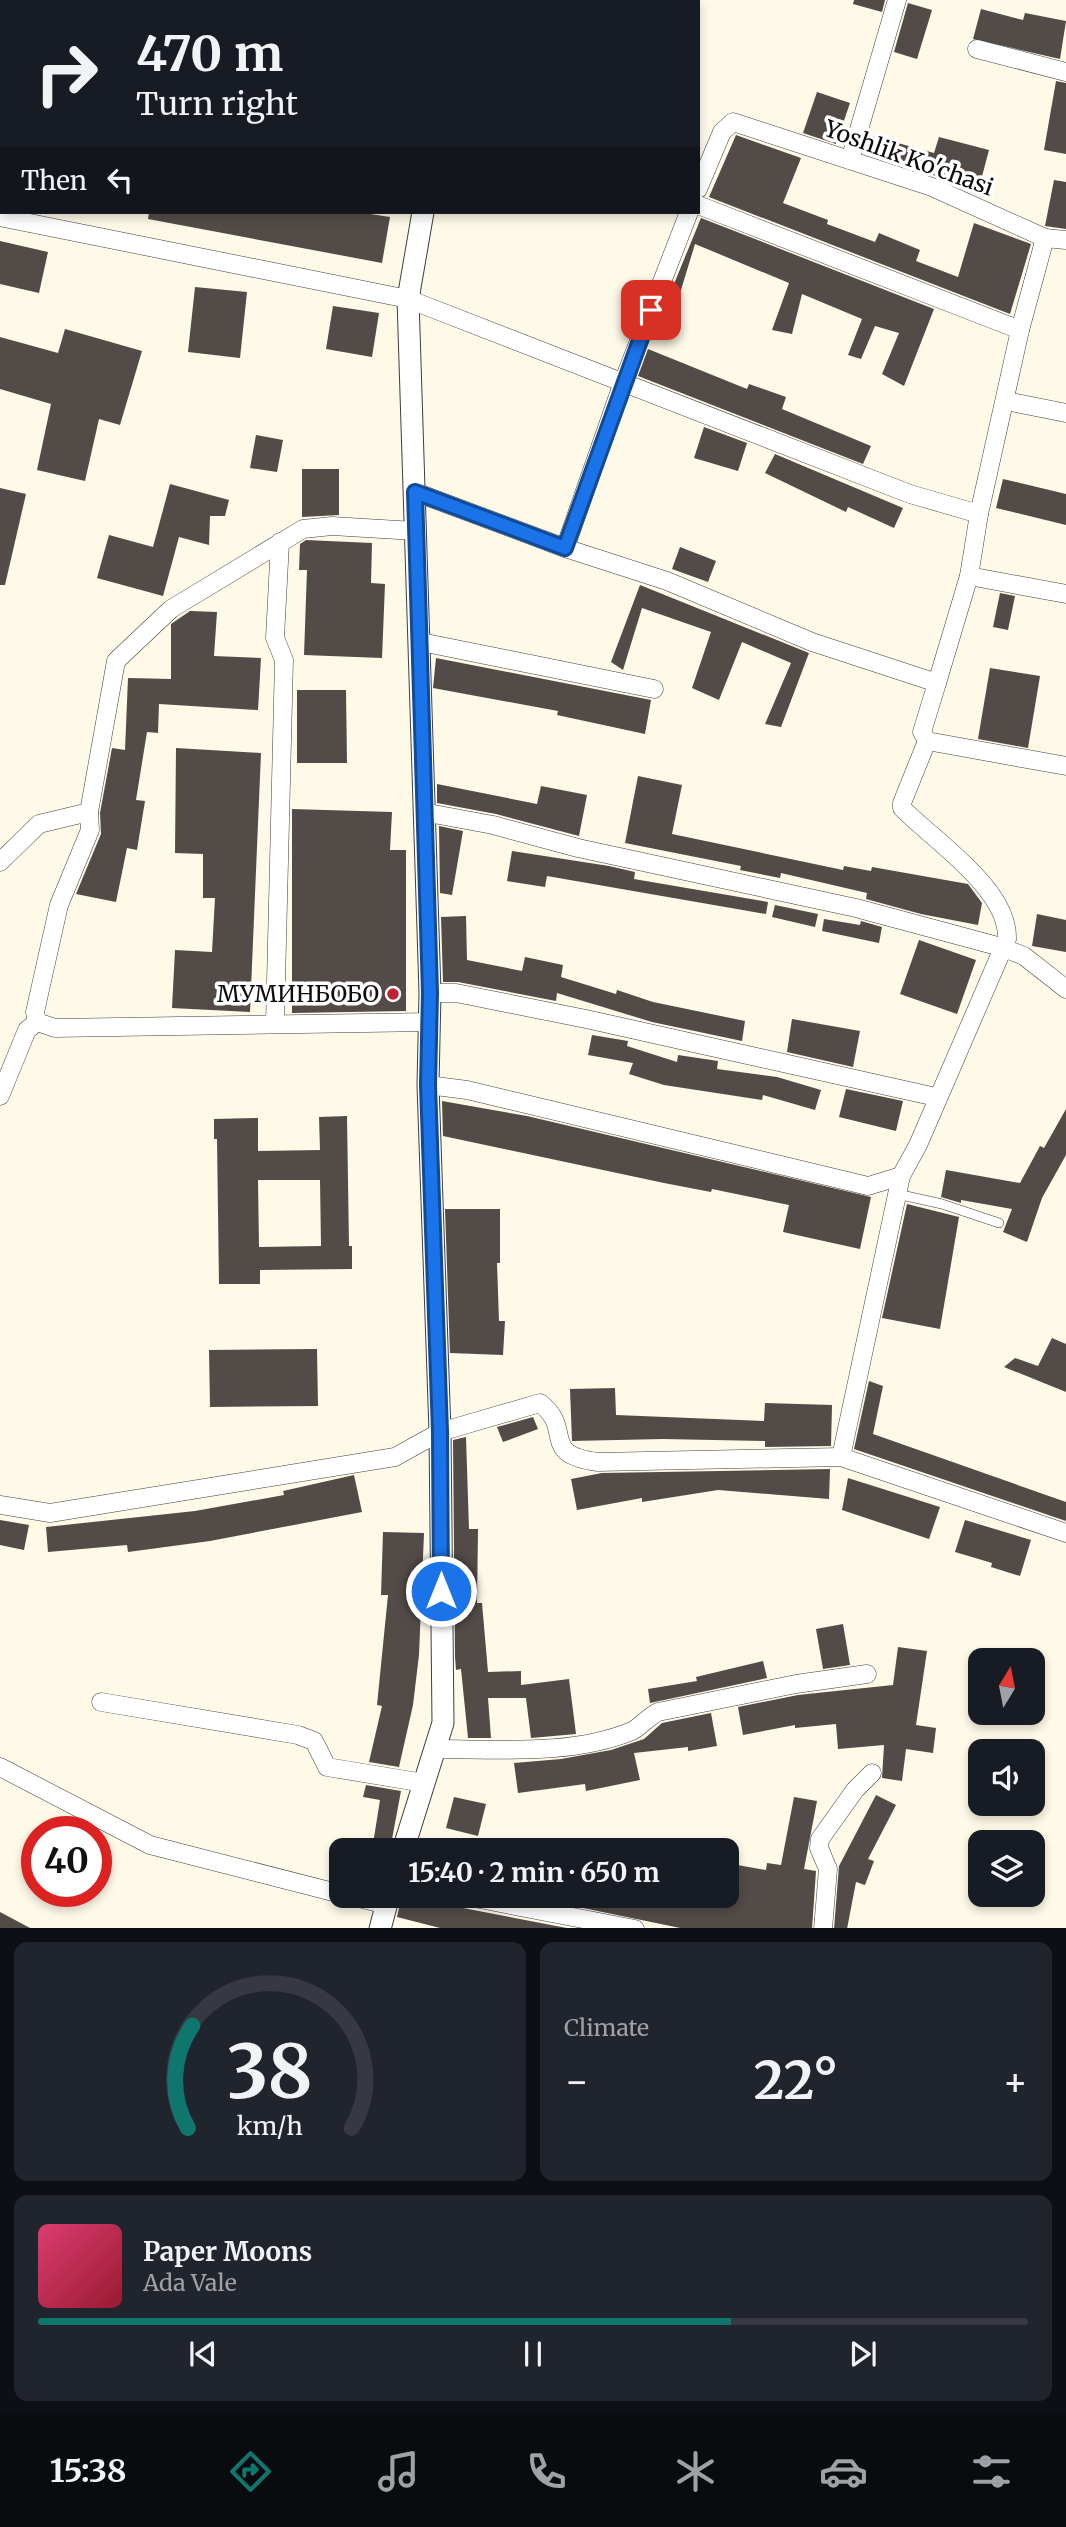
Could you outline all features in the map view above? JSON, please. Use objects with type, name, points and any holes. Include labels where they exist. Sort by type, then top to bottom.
[{"type":"street","points":[[850,160],[897,0]]},
{"type":"street","points":[[977,49],[1066,72]]},
{"type":"street","name":"Yoshlik Ko'chasi","points":[[700,184],[722,132],[733,122],[932,187],[1045,238],[1066,240]]},
{"type":"street","points":[[700,206],[1020,330]]},
{"type":"street","points":[[406,1838],[443,1723],[440,1432],[428,1085],[430,993],[423,812],[421,642],[408,299],[424,214]]},
{"type":"street","points":[[565,548],[622,385],[688,214]]},
{"type":"street","points":[[0,218],[408,299],[622,385],[728,422],[910,494],[979,513]]},
{"type":"street","points":[[841,1457],[901,1176],[918,1145],[936,1097],[998,964],[1001,947],[1007,939],[1007,928],[989,892],[902,808],[927,741],[922,732],[968,576],[979,513],[1020,330],[1045,238]]},
{"type":"street","points":[[1006,401],[1066,413]]},
{"type":"street","points":[[415,492],[565,548],[667,581],[812,642],[937,683]]},
{"type":"street","points":[[37,1022],[35,1012],[59,905],[90,830],[89,811],[116,661],[171,609],[303,529],[332,526],[415,531]]},
{"type":"street","points":[[275,1023],[284,660],[275,638],[280,542]]},
{"type":"street","points":[[968,576],[1066,594]]},
{"type":"street","points":[[421,642],[654,689]]},
{"type":"street","points":[[927,741],[1066,766]]},
{"type":"street","points":[[0,862],[39,824],[89,811]]},
{"type":"street","points":[[423,812],[493,825],[578,848],[856,908],[1001,947],[1024,956],[1066,989]]},
{"type":"street","points":[[430,993],[456,993],[586,1019],[936,1097]]},
{"type":"street","points":[[37,1022],[55,1028],[429,1022]]},
{"type":"street","points":[[0,1096],[27,1030],[37,1022]]},
{"type":"street","points":[[428,1085],[467,1090],[868,1186],[901,1176]]},
{"type":"street","points":[[0,1505],[50,1513],[395,1457],[440,1432],[540,1403],[552,1412],[562,1448],[573,1459],[598,1462],[841,1457],[1066,1533]]},
{"type":"street","points":[[434,1749],[538,1749],[601,1740],[635,1730],[643,1720],[657,1712],[796,1684],[867,1674]]},
{"type":"street","points":[[101,1702],[298,1735],[314,1741],[327,1768],[424,1783]]},
{"type":"street","points":[[0,1767],[149,1845],[329,1891]]},
{"type":"street","points":[[823,1928],[828,1869],[818,1848],[820,1839],[855,1790],[872,1773]]},
{"type":"street","points":[[380,1928],[386,1908]]},
{"type":"street","points":[[528,1908],[635,1928]]},
{"type":"lane","points":[[897,1194],[942,1204],[999,1223]]},
{"type":"building","points":[[854,0],[885,0],[882,12],[853,4]]},
{"type":"building","points":[[908,3],[932,10],[917,59],[894,52]]},
{"type":"building","points":[[981,9],[1023,20],[1025,13],[1066,21],[1060,59],[973,39]]},
{"type":"building","points":[[1056,81],[1066,83],[1066,154],[1044,150]]},
{"type":"building","points":[[817,92],[850,103],[836,144],[803,133]]},
{"type":"building","points":[[736,135],[801,158],[783,203],[828,220],[827,224],[875,242],[879,233],[920,250],[916,261],[958,277],[974,223],[1031,244],[1010,314],[709,197]]},
{"type":"building","points":[[869,135],[934,153],[939,137],[989,150],[977,195],[936,176],[864,153]]},
{"type":"building","points":[[1054,180],[1066,182],[1066,229],[1045,226]]},
{"type":"building","points":[[149,214],[370,214],[390,217],[382,263],[148,219]]},
{"type":"building","points":[[701,218],[934,309],[904,386],[882,374],[899,333],[875,326],[861,359],[848,355],[862,319],[802,294],[792,334],[772,330],[789,283],[695,244],[677,303],[667,301]]},
{"type":"building","points":[[0,241],[48,252],[39,293],[0,284]]},
{"type":"building","points":[[195,287],[247,292],[240,358],[188,352]]},
{"type":"building","points":[[333,306],[379,313],[372,357],[326,349]]},
{"type":"building","points":[[65,329],[142,351],[120,425],[99,419],[85,481],[37,470],[51,404],[0,389],[0,337],[58,353]]},
{"type":"building","points":[[648,349],[747,389],[749,384],[786,397],[782,409],[871,446],[863,464],[638,376]]},
{"type":"building","points":[[704,427],[747,443],[738,471],[694,458]]},
{"type":"building","points":[[256,435],[283,440],[277,472],[250,468]]},
{"type":"building","points":[[775,454],[903,508],[894,528],[848,507],[846,512],[765,473]]},
{"type":"building","points":[[302,469],[339,469],[339,515],[302,517]]},
{"type":"building","points":[[1003,479],[1066,494],[1066,525],[996,508]]},
{"type":"building","points":[[170,484],[229,500],[225,516],[210,516],[209,545],[179,537],[163,596],[97,578],[109,535],[153,547]]},
{"type":"building","points":[[0,488],[26,494],[5,585],[0,585]]},
{"type":"building","points":[[306,540],[372,543],[371,583],[385,584],[382,658],[304,655],[307,570],[299,570],[300,544]]},
{"type":"building","points":[[680,547],[716,561],[708,582],[672,569]]},
{"type":"building","points":[[640,585],[809,653],[781,727],[765,724],[791,663],[742,642],[719,700],[692,688],[711,632],[642,608],[623,670],[611,662]]},
{"type":"building","points":[[1000,593],[1015,596],[1008,630],[993,627]]},
{"type":"building","points":[[190,611],[217,612],[214,656],[261,658],[258,710],[159,704],[158,733],[147,732],[136,800],[145,801],[137,850],[127,848],[116,902],[76,894],[101,834],[100,813],[112,748],[125,750],[128,678],[171,679],[171,624]]},
{"type":"building","points":[[436,658],[651,700],[645,734],[557,715],[558,711],[433,688]]},
{"type":"building","points":[[990,668],[1040,676],[1028,748],[978,739]]},
{"type":"building","points":[[297,690],[346,690],[347,763],[297,763]]},
{"type":"building","points":[[176,748],[261,753],[250,1012],[172,1008],[175,950],[212,952],[215,898],[203,898],[203,854],[175,853]]},
{"type":"building","points":[[638,776],[682,785],[672,834],[843,870],[844,866],[871,871],[872,867],[968,884],[982,903],[978,925],[921,914],[866,899],[867,893],[781,873],[780,878],[740,870],[741,866],[625,843]]},
{"type":"building","points":[[437,784],[537,804],[541,786],[587,795],[579,836],[496,814],[437,803]]},
{"type":"building","points":[[292,809],[392,812],[390,850],[406,850],[406,1011],[292,1013]]},
{"type":"building","points":[[439,826],[463,831],[452,895],[440,893]]},
{"type":"building","points":[[512,851],[609,866],[635,872],[634,879],[768,902],[766,914],[547,876],[545,887],[507,881]]},
{"type":"building","points":[[775,905],[818,914],[815,927],[772,917]]},
{"type":"building","points":[[1037,914],[1066,920],[1066,952],[1032,946]]},
{"type":"building","points":[[466,916],[467,960],[522,971],[525,957],[563,965],[561,977],[616,994],[617,990],[653,1002],[745,1021],[742,1041],[652,1022],[557,993],[556,1001],[458,982],[443,982],[441,917]]},
{"type":"building","points":[[824,919],[860,925],[861,921],[882,927],[879,943],[822,931]]},
{"type":"building","points":[[919,940],[976,960],[957,1014],[900,994]]},
{"type":"building","points":[[792,1019],[860,1031],[853,1067],[787,1052]]},
{"type":"building","points":[[592,1035],[628,1041],[627,1046],[677,1062],[678,1055],[718,1061],[717,1069],[777,1077],[821,1090],[815,1110],[763,1095],[762,1100],[664,1085],[629,1074],[633,1063],[588,1055]]},
{"type":"building","points":[[846,1089],[903,1101],[896,1131],[839,1117]]},
{"type":"building","points":[[442,1101],[527,1116],[871,1197],[860,1249],[783,1232],[789,1205],[712,1189],[711,1192],[664,1183],[443,1136]]},
{"type":"building","points":[[1066,1109],[1066,1155],[1042,1198],[1027,1242],[1003,1232],[1012,1209],[961,1200],[961,1203],[941,1197],[946,1170],[1020,1183],[1040,1146],[1044,1148]]},
{"type":"building","points":[[347,1116],[349,1246],[352,1246],[352,1269],[260,1270],[260,1284],[219,1284],[217,1139],[214,1139],[214,1119],[258,1118],[258,1151],[320,1150],[319,1117]],"holes":[[[258,1180],[320,1180],[321,1246],[259,1247]]]},
{"type":"building","points":[[907,1204],[959,1217],[940,1329],[882,1318]]},
{"type":"building","points":[[445,1209],[500,1209],[500,1263],[497,1263],[499,1321],[505,1321],[503,1355],[450,1353]]},
{"type":"building","points":[[1052,1338],[1066,1344],[1066,1392],[1004,1367],[1015,1358],[1038,1366]]},
{"type":"building","points":[[317,1349],[318,1406],[210,1407],[209,1350]]},
{"type":"building","points":[[869,1381],[883,1386],[873,1434],[1066,1502],[1066,1521],[854,1449]]},
{"type":"building","points":[[615,1388],[616,1415],[764,1421],[765,1403],[832,1405],[831,1446],[765,1447],[765,1441],[663,1439],[572,1441],[570,1389]]},
{"type":"building","points":[[533,1417],[538,1429],[503,1442],[497,1427]]},
{"type":"building","points":[[466,1437],[469,1529],[478,1529],[477,1603],[482,1603],[488,1672],[521,1671],[521,1685],[569,1679],[576,1734],[531,1738],[526,1698],[488,1698],[491,1738],[468,1738],[461,1669],[456,1670],[455,1657],[453,1440]]},
{"type":"building","points":[[830,1469],[829,1499],[718,1490],[642,1502],[642,1498],[577,1510],[571,1479],[602,1473]]},
{"type":"building","points":[[354,1475],[362,1512],[210,1541],[128,1552],[127,1545],[48,1552],[46,1527],[195,1511],[284,1495],[283,1491]]},
{"type":"building","points":[[848,1478],[940,1507],[929,1539],[842,1510]]},
{"type":"building","points":[[0,1520],[29,1525],[24,1550],[0,1545]]},
{"type":"building","points":[[965,1520],[1031,1540],[1020,1576],[991,1567],[992,1563],[955,1552]]},
{"type":"building","points":[[383,1532],[424,1533],[419,1655],[413,1705],[399,1767],[369,1762],[382,1706],[377,1705],[388,1595],[381,1595]]},
{"type":"building","points":[[843,1624],[850,1665],[823,1669],[816,1629]]},
{"type":"building","points":[[898,1647],[927,1651],[916,1725],[936,1728],[933,1753],[906,1749],[902,1781],[882,1778],[884,1745],[838,1749],[836,1724],[795,1728],[795,1725],[743,1735],[738,1707],[798,1695],[893,1685]]},
{"type":"building","points":[[763,1661],[767,1678],[650,1703],[648,1689],[697,1681],[696,1677]]},
{"type":"building","points":[[711,1713],[717,1746],[688,1751],[688,1747],[634,1753],[640,1780],[586,1791],[585,1784],[518,1793],[514,1763],[561,1759],[611,1750],[644,1739],[662,1723]]},
{"type":"building","points":[[366,1785],[401,1791],[392,1838],[374,1838],[380,1800],[363,1797]]},
{"type":"building","points":[[876,1795],[896,1805],[868,1859],[874,1861],[865,1885],[856,1882],[847,1928],[834,1928],[839,1866]]},
{"type":"building","points":[[454,1797],[486,1804],[478,1836],[446,1828]]},
{"type":"building","points":[[794,1797],[817,1801],[804,1869],[816,1871],[812,1928],[680,1928],[583,1908],[739,1908],[739,1865],[766,1870],[767,1863],[781,1865]]},
{"type":"building","points":[[399,1908],[463,1908],[567,1928],[440,1928],[397,1917]]},
{"type":"building","points":[[0,1912],[30,1928],[0,1928]]},
{"type":"place","name":"МУМИНБОБО","points":[[393,994]]},
{"type":"route","points":[[441,1591],[440,1432],[428,1085],[430,993],[415,492],[565,548],[651,310]]}]
